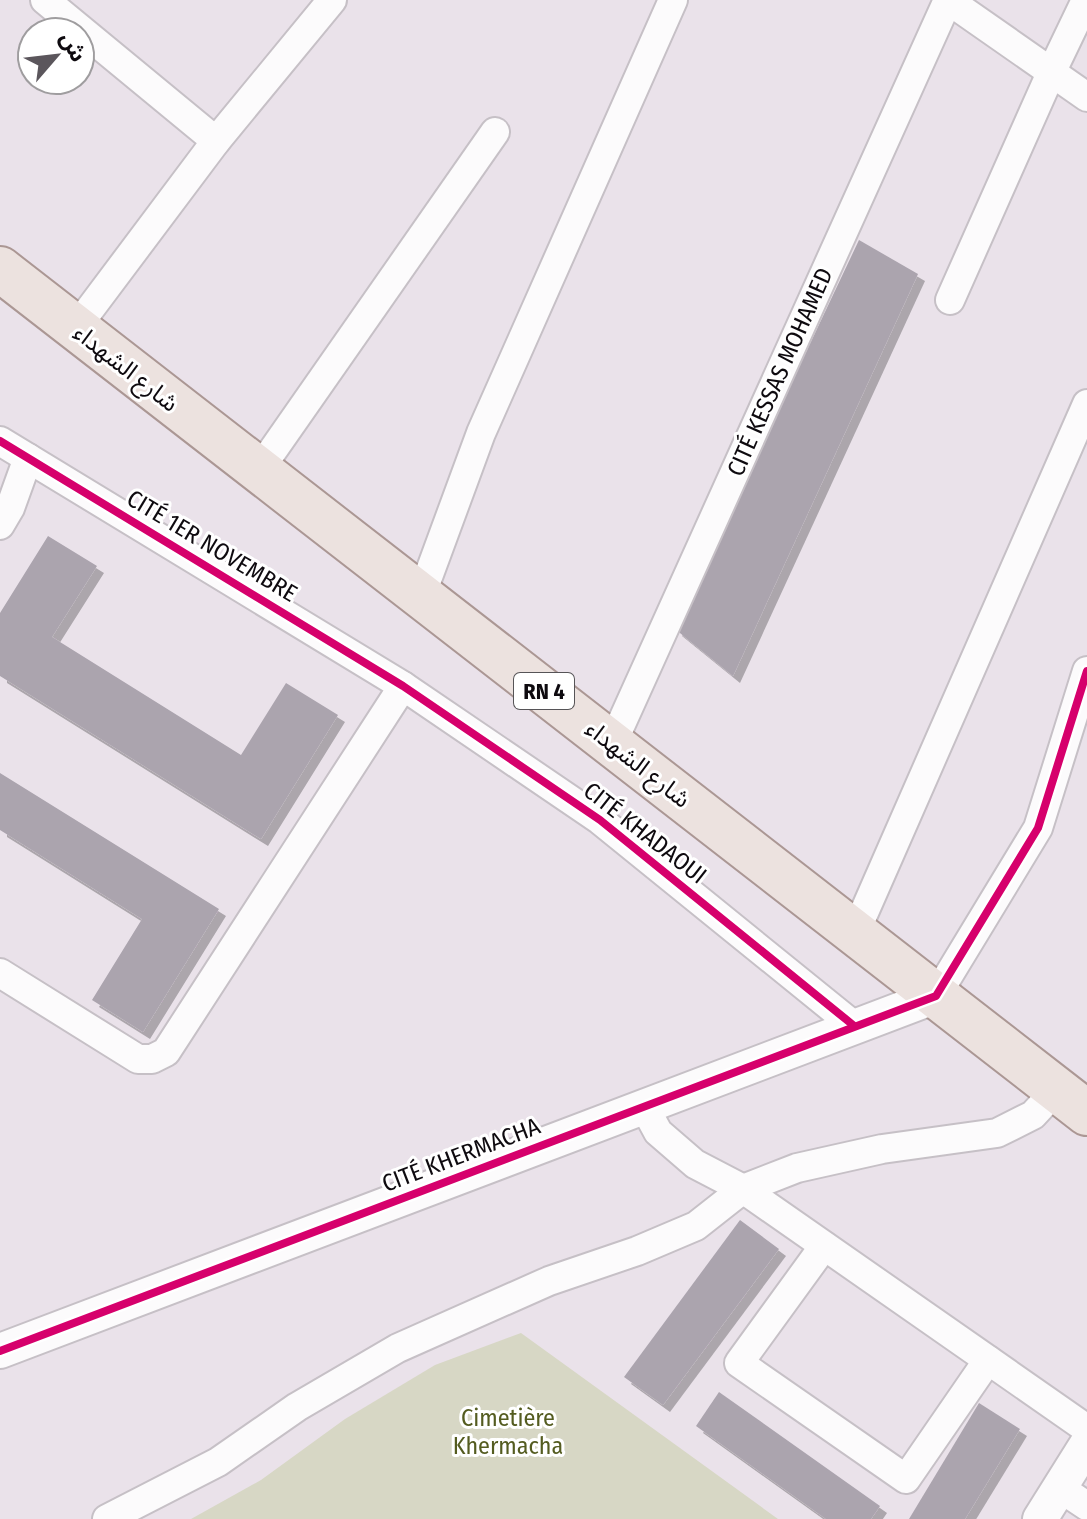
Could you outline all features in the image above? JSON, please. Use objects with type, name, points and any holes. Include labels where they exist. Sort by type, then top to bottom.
[{"type":"main road","name":"شارع الشهداء","points":[[0,269],[1072,1101]]},
{"type":"street","points":[[45,0],[216,141]]},
{"type":"street","points":[[421,596],[481,433],[673,0]]},
{"type":"street","name":"CITÉ KESSAS MOHAMED","points":[[612,744],[948,0],[1087,97]]},
{"type":"street","points":[[950,300],[1086,0]]},
{"type":"street","points":[[75,329],[216,141],[330,1]]},
{"type":"street","points":[[259,470],[495,132]]},
{"type":"street","points":[[855,933],[1087,404]]},
{"type":"street","name":"CITÉ 1ER NOVEMBRE","points":[[0,441],[403,686]]},
{"type":"street","points":[[0,525],[10,508],[28,458]]},
{"type":"street","points":[[936,996],[1038,828],[1087,671]]},
{"type":"street","points":[[0,973],[138,1059],[152,1059],[166,1052],[403,686]]},
{"type":"street","name":"CITÉ KHADAOUI","points":[[403,686],[600,820],[853,1025]]},
{"type":"street","name":"CITÉ KHERMACHA","points":[[0,1351],[936,996]]},
{"type":"street","points":[[107,1519],[218,1462],[297,1407],[398,1348],[549,1281],[637,1251],[696,1226],[743,1189],[797,1168],[882,1149],[997,1133],[1033,1115],[1072,1101]]},
{"type":"street","points":[[644,1106],[658,1132],[695,1164],[743,1189],[1087,1429]]},
{"type":"street","points":[[824,1246],[739,1363],[880,1462],[906,1479],[988,1360]]},
{"type":"street","points":[[1040,1519],[1074,1497],[1087,1444]]},
{"type":"green space","name":"Cimetière Khermacha","points":[[521,1333],[778,1519],[191,1519],[261,1480],[345,1419],[435,1365]]},
{"type":"building","points":[[859,240],[918,274],[733,676],[675,629]]},
{"type":"building","points":[[48,536],[97,566],[52,637],[241,755],[286,683],[338,715],[261,839],[0,676],[0,613]]},
{"type":"building","points":[[0,773],[219,909],[143,1032],[92,1000],[142,919],[0,830]]},
{"type":"building","points":[[740,1220],[779,1249],[663,1405],[624,1377]]},
{"type":"building","points":[[719,1392],[880,1506],[871,1519],[826,1519],[696,1426]]},
{"type":"building","points":[[979,1403],[1020,1429],[965,1519],[909,1519]]},
{"type":"cycle path","points":[[0,441],[403,686],[600,820],[853,1025]]},
{"type":"cycle path","points":[[0,1351],[936,996],[1038,828],[1087,671]]}]
